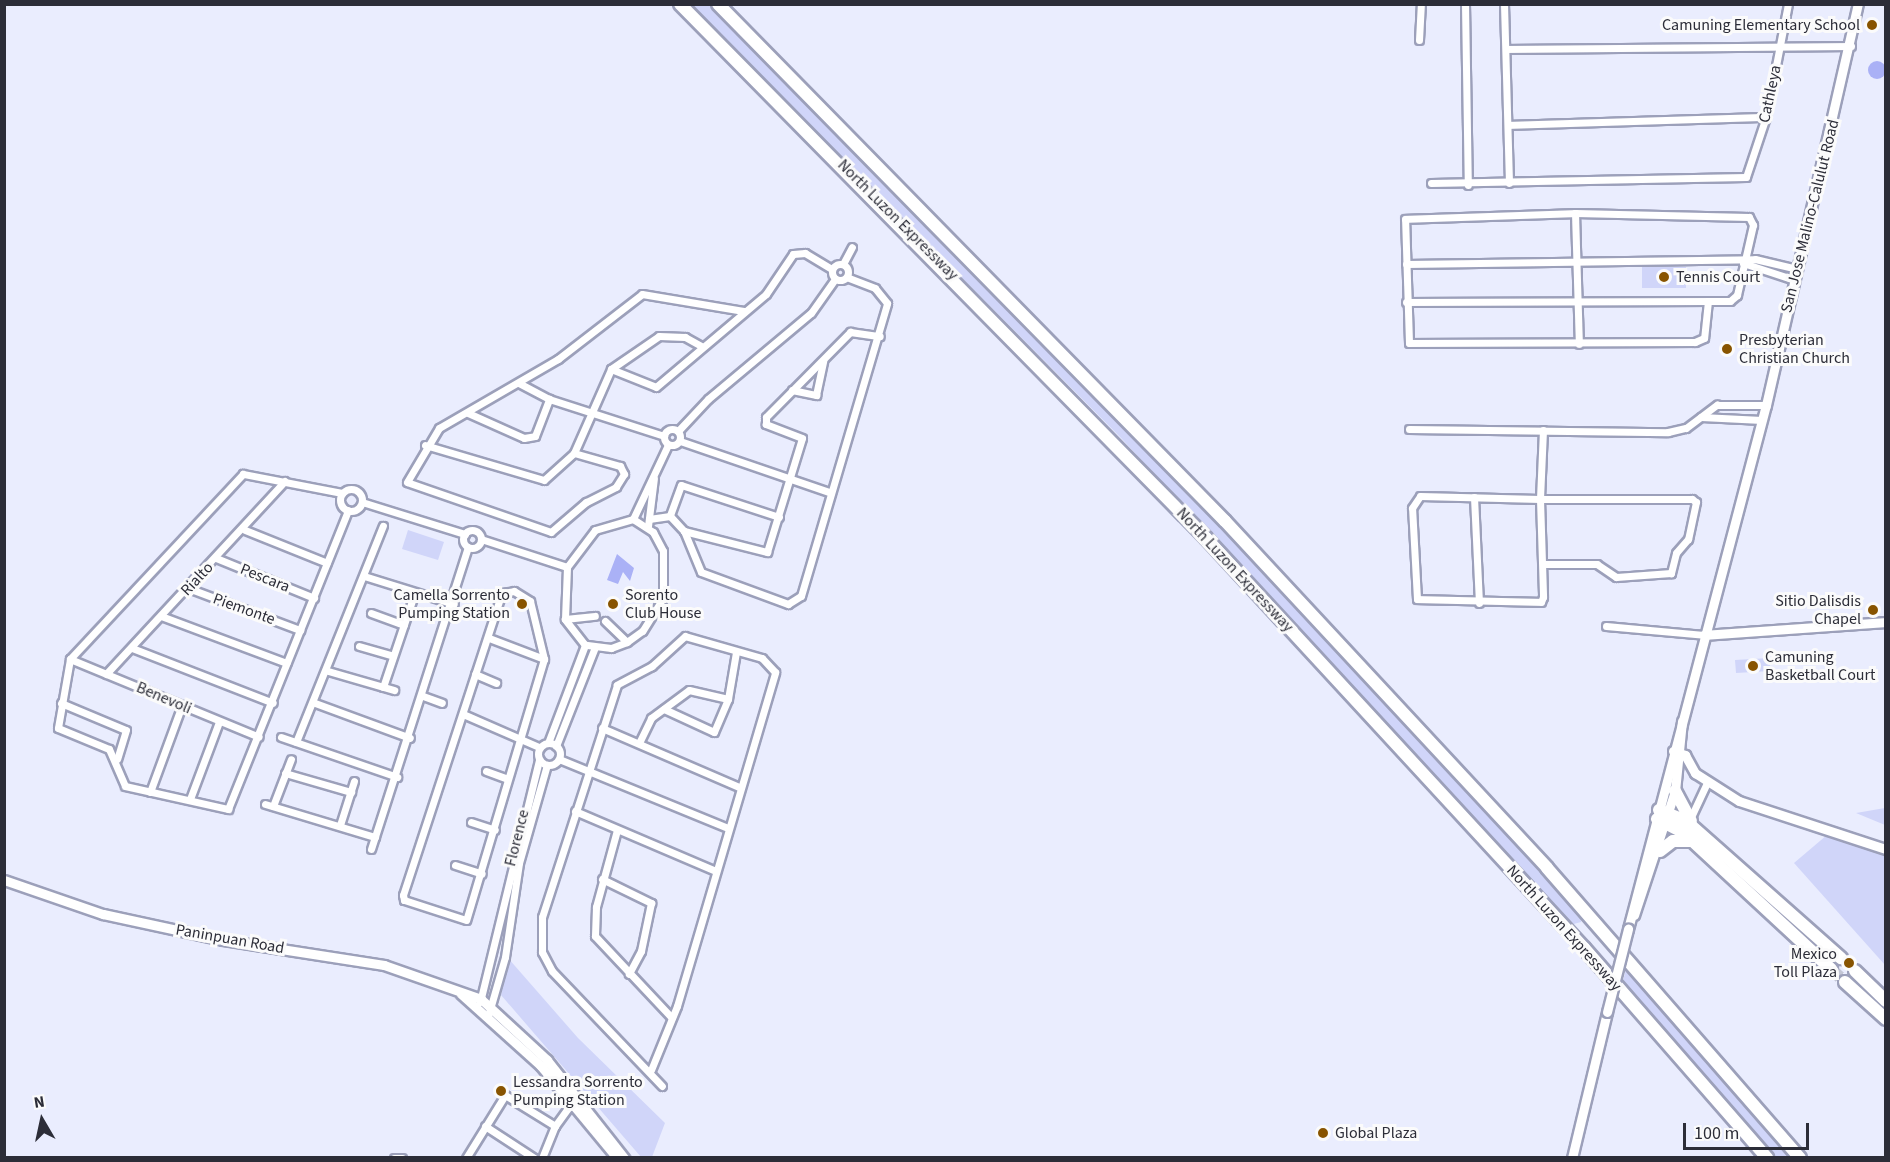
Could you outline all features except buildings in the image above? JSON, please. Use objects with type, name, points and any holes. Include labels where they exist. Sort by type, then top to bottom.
[{"type":"highway","name":"North Luzon Expressway","points":[[680,4],[1206,538],[1576,940],[1767,1158]]},
{"type":"highway","name":"North Luzon Expressway","points":[[718,4],[1225,521],[1547,868],[1800,1158]]},
{"type":"highway","points":[[1675,791],[1698,838],[1831,969]]},
{"type":"highway","points":[[1663,816],[1698,838],[1841,958]]},
{"type":"highway","points":[[1660,851],[1673,841],[1698,838]]},
{"type":"highway","points":[[1855,971],[1886,1001]]},
{"type":"highway","points":[[1845,982],[1886,1019]]},
{"type":"main road","name":"San Jose Malino-Calulut Road","points":[[1677,752],[1682,721],[1704,635],[1766,405],[1851,46],[1858,4]]},
{"type":"main road","points":[[1704,635],[1886,622]]},
{"type":"main road","points":[[1677,752],[1708,781],[1771,815],[1886,849]]},
{"type":"main road","points":[[1628,929],[1660,851],[1663,816],[1675,791],[1677,752]]},
{"type":"main road","points":[[1572,1158],[1628,929],[1663,816],[1677,752]]},
{"type":"main road","name":"Paninpuan Road","points":[[4,880],[102,914],[223,940],[384,965],[457,991],[490,1011],[574,1100],[624,1158]]},
{"type":"main road","name":"Paninpuan Road","points":[[574,1100],[617,1158]]},
{"type":"street","points":[[1419,40],[1421,4]]},
{"type":"street","points":[[1465,4],[1468,185]]},
{"type":"street","points":[[1431,183],[1468,185],[1509,183],[1504,4]]},
{"type":"street","name":"Cathleya","points":[[1509,183],[1743,178],[1750,173],[1766,117],[1788,4]]},
{"type":"street","points":[[1507,49],[1780,44],[1851,46]]},
{"type":"street","points":[[1509,125],[1766,117]]},
{"type":"street","points":[[1575,213],[1579,344]]},
{"type":"street","points":[[1406,302],[1734,299],[1753,225],[1749,217],[1575,213],[1408,218],[1406,264],[1406,302],[1406,334],[1413,344],[1701,341],[1708,301]]},
{"type":"street","points":[[832,269],[843,264],[852,247]]},
{"type":"street","points":[[611,369],[656,387],[701,346],[771,289],[796,252],[832,269],[835,279]]},
{"type":"street","points":[[1406,264],[1772,262],[1797,269]]},
{"type":"street","points":[[1770,274],[1772,262]]},
{"type":"street","points":[[1743,263],[1770,274],[1795,280]]},
{"type":"street","points":[[843,264],[847,277]]},
{"type":"street","points":[[519,382],[549,399],[664,436],[678,431],[708,399],[811,313],[835,279],[847,277],[886,296],[880,336],[830,492],[805,586],[795,603],[701,572],[684,531],[670,516]]},
{"type":"street","points":[[574,453],[620,466],[624,474],[616,488],[586,502],[550,532],[411,486],[406,475],[439,428],[519,382],[646,292],[744,311]]},
{"type":"street","points":[[684,531],[765,554],[791,478],[800,436],[765,420],[850,332],[880,336]]},
{"type":"street","points":[[425,445],[539,481],[574,453],[588,412],[611,369],[659,336],[686,337],[701,346]]},
{"type":"street","points":[[792,390],[816,395],[823,361]]},
{"type":"street","points":[[468,412],[530,439],[549,399]]},
{"type":"street","points":[[1740,419],[1741,404]]},
{"type":"street","points":[[1409,429],[1668,432],[1701,417],[1717,405],[1766,405]]},
{"type":"street","points":[[1701,417],[1762,420]]},
{"type":"street","points":[[1543,430],[1540,500],[1543,564],[1539,604],[1419,600],[1414,587],[1412,502],[1420,496],[1540,500],[1696,502],[1688,539],[1676,553],[1671,573],[1616,577],[1597,564],[1543,564]]},
{"type":"street","points":[[678,431],[680,441]]},
{"type":"street","points":[[633,519],[655,477],[668,445],[664,436]]},
{"type":"street","points":[[668,445],[680,441],[830,492]]},
{"type":"street","points":[[362,502],[348,510],[286,663],[273,704],[228,809],[125,786],[117,759],[109,749],[58,728],[70,658],[243,474],[342,493],[354,489],[362,502],[465,534],[476,531],[481,539],[567,567]]},
{"type":"street","points":[[655,477],[648,522],[663,551],[665,589],[655,614],[627,642],[595,647],[585,645],[565,619],[567,567],[595,530],[633,519],[648,522],[670,516]]},
{"type":"street","name":"Rialto","points":[[106,674],[245,530],[285,481]]},
{"type":"street","points":[[670,516],[681,485],[779,517]]},
{"type":"street","points":[[342,493],[340,503],[348,510]]},
{"type":"street","points":[[1474,497],[1479,603]]},
{"type":"street","points":[[297,742],[315,704],[383,526]]},
{"type":"street","points":[[245,530],[327,563]]},
{"type":"street","points":[[371,849],[454,604],[468,547],[465,534]]},
{"type":"street","points":[[468,547],[481,539]]},
{"type":"street","name":"Pescara","points":[[216,558],[314,598]]},
{"type":"street","points":[[364,576],[454,604]]},
{"type":"street","name":"Piemonte","points":[[188,588],[300,630]]},
{"type":"street","points":[[383,687],[415,592]]},
{"type":"street","points":[[502,593],[521,593],[530,601],[544,659],[482,874],[466,920],[403,895],[475,674],[489,638],[502,593]]},
{"type":"street","points":[[371,613],[404,625]]},
{"type":"street","points":[[161,616],[286,663]]},
{"type":"street","points":[[565,619],[595,616]]},
{"type":"street","points":[[605,621],[627,642]]},
{"type":"street","points":[[1606,626],[1704,635]]},
{"type":"street","points":[[489,638],[544,659]]},
{"type":"street","points":[[651,1070],[672,1018],[775,672],[770,661],[679,638],[652,666],[617,685],[587,766],[542,917],[542,952],[552,971],[651,1070],[662,1086]]},
{"type":"street","points":[[548,743],[585,645]]},
{"type":"street","points":[[359,646],[393,656]]},
{"type":"street","points":[[559,759],[556,746],[595,647]]},
{"type":"street","points":[[132,648],[273,704]]},
{"type":"street","points":[[664,709],[711,734],[728,699],[736,652]]},
{"type":"street","name":"Benevoli","points":[[70,658],[259,737]]},
{"type":"street","points":[[328,671],[394,690]]},
{"type":"street","points":[[475,674],[496,683]]},
{"type":"street","points":[[639,743],[651,718],[698,688],[728,699]]},
{"type":"street","points":[[423,696],[442,704]]},
{"type":"street","points":[[61,703],[126,730],[117,759]]},
{"type":"street","points":[[315,704],[410,738]]},
{"type":"street","points":[[150,792],[182,705]]},
{"type":"street","points":[[463,714],[539,747]]},
{"type":"street","points":[[189,799],[219,722]]},
{"type":"street","points":[[602,728],[741,789]]},
{"type":"street","points":[[281,736],[397,777]]},
{"type":"street","points":[[539,747],[548,743],[556,746]]},
{"type":"street","points":[[539,747],[539,760],[547,765],[559,759],[587,766],[728,828]]},
{"type":"street","points":[[273,806],[291,759]]},
{"type":"street","name":"Florence","points":[[480,1003],[499,917],[539,760]]},
{"type":"street","name":"Florence","points":[[490,1011],[500,976],[509,919],[547,765]]},
{"type":"street","points":[[486,771],[508,779]]},
{"type":"street","points":[[285,773],[351,792]]},
{"type":"street","points":[[340,825],[354,781]]},
{"type":"street","points":[[1690,820],[1708,781]]},
{"type":"street","points":[[265,804],[375,837]]},
{"type":"street","points":[[575,811],[716,871]]},
{"type":"street","points":[[471,822],[495,830]]},
{"type":"street","points":[[616,830],[602,879],[595,936],[628,974],[672,1018]]},
{"type":"street","points":[[455,865],[482,874]]},
{"type":"street","points":[[602,879],[651,903],[641,951],[628,974]]},
{"type":"street","points":[[499,917],[509,919]]},
{"type":"street","points":[[487,973],[500,976]]},
{"type":"street","points":[[467,1157],[507,1095],[555,1126]]},
{"type":"street","points":[[542,1158],[555,1126],[574,1100]]},
{"type":"street","points":[[485,1126],[534,1158]]},
{"type":"street","points":[[394,1158],[402,1158]]},
{"type":"shaded area","points":[[691,5],[712,5],[959,249],[1506,831],[1580,913],[1581,922],[1570,925],[1121,438]]},
{"type":"shaded area","name":"Tennis Court","points":[[1642,267],[1686,267],[1686,288],[1642,288]]},
{"type":"shaded area","points":[[408,530],[444,542],[438,560],[402,549]]},
{"type":"shaded area","name":"Camuning Basketball Court","points":[[1770,658],[1770,671],[1736,673],[1735,660]]},
{"type":"shaded area","points":[[1885,808],[1885,825],[1856,813]]},
{"type":"shaded area","points":[[1827,835],[1885,852],[1885,965],[1794,863]]},
{"type":"shaded area","points":[[508,958],[578,1038],[665,1123],[652,1157],[641,1157],[501,995]]},
{"type":"shaded area","points":[[1627,965],[1795,1157],[1772,1157],[1622,985]]},
{"type":"water","points":[[1877,61],[1883,64],[1886,70],[1883,76],[1877,79],[1871,76],[1868,70],[1871,64]]},
{"type":"water","points":[[617,554],[634,568],[630,581],[623,572],[618,584],[607,580]]},
{"type":"tunnel","points":[[1831,969],[1845,982]]},
{"type":"place","name":"Camuning Elementary School","points":[[1872,25]]},
{"type":"place","name":"Tennis Court","points":[[1664,277]]},
{"type":"place","name":"Presbyterian Christian Church","points":[[1727,349]]},
{"type":"place","name":"Camella Sorrento Pumping Station","points":[[522,604]]},
{"type":"place","name":"Sorento Club House","points":[[613,604]]},
{"type":"place","name":"Sitio Dalisdis Chapel","points":[[1873,610]]},
{"type":"place","name":"Camuning Basketball Court","points":[[1753,666]]},
{"type":"place","name":"Mexico Toll Plaza","points":[[1849,963]]},
{"type":"place","name":"Lessandra Sorrento Pumping Station","points":[[501,1091]]},
{"type":"place","name":"Global Plaza","points":[[1323,1133]]}]
